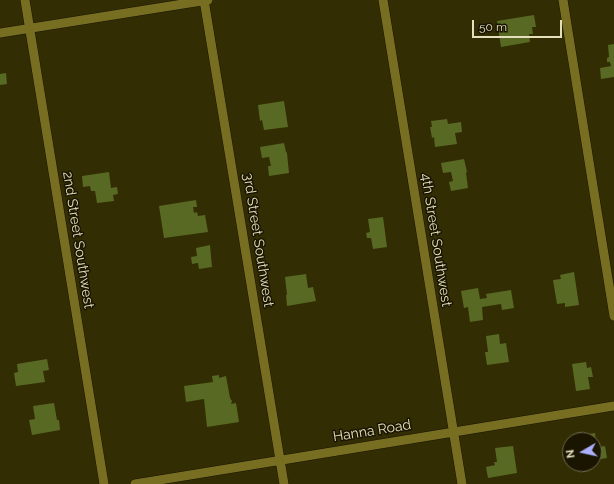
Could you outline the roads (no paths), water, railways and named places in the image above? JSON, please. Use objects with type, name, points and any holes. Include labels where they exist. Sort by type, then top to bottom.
[{"type":"street","name":"2nd Street Southwest","points":[[25,0],[104,484]]},
{"type":"street","points":[[0,33],[205,0]]},
{"type":"street","name":"3rd Street Southwest","points":[[205,0],[284,484]]},
{"type":"street","name":"4th Street Southwest","points":[[383,0],[462,484]]},
{"type":"street","points":[[563,0],[614,316]]},
{"type":"street","name":"Hanna Road","points":[[135,484],[614,406]]}]
